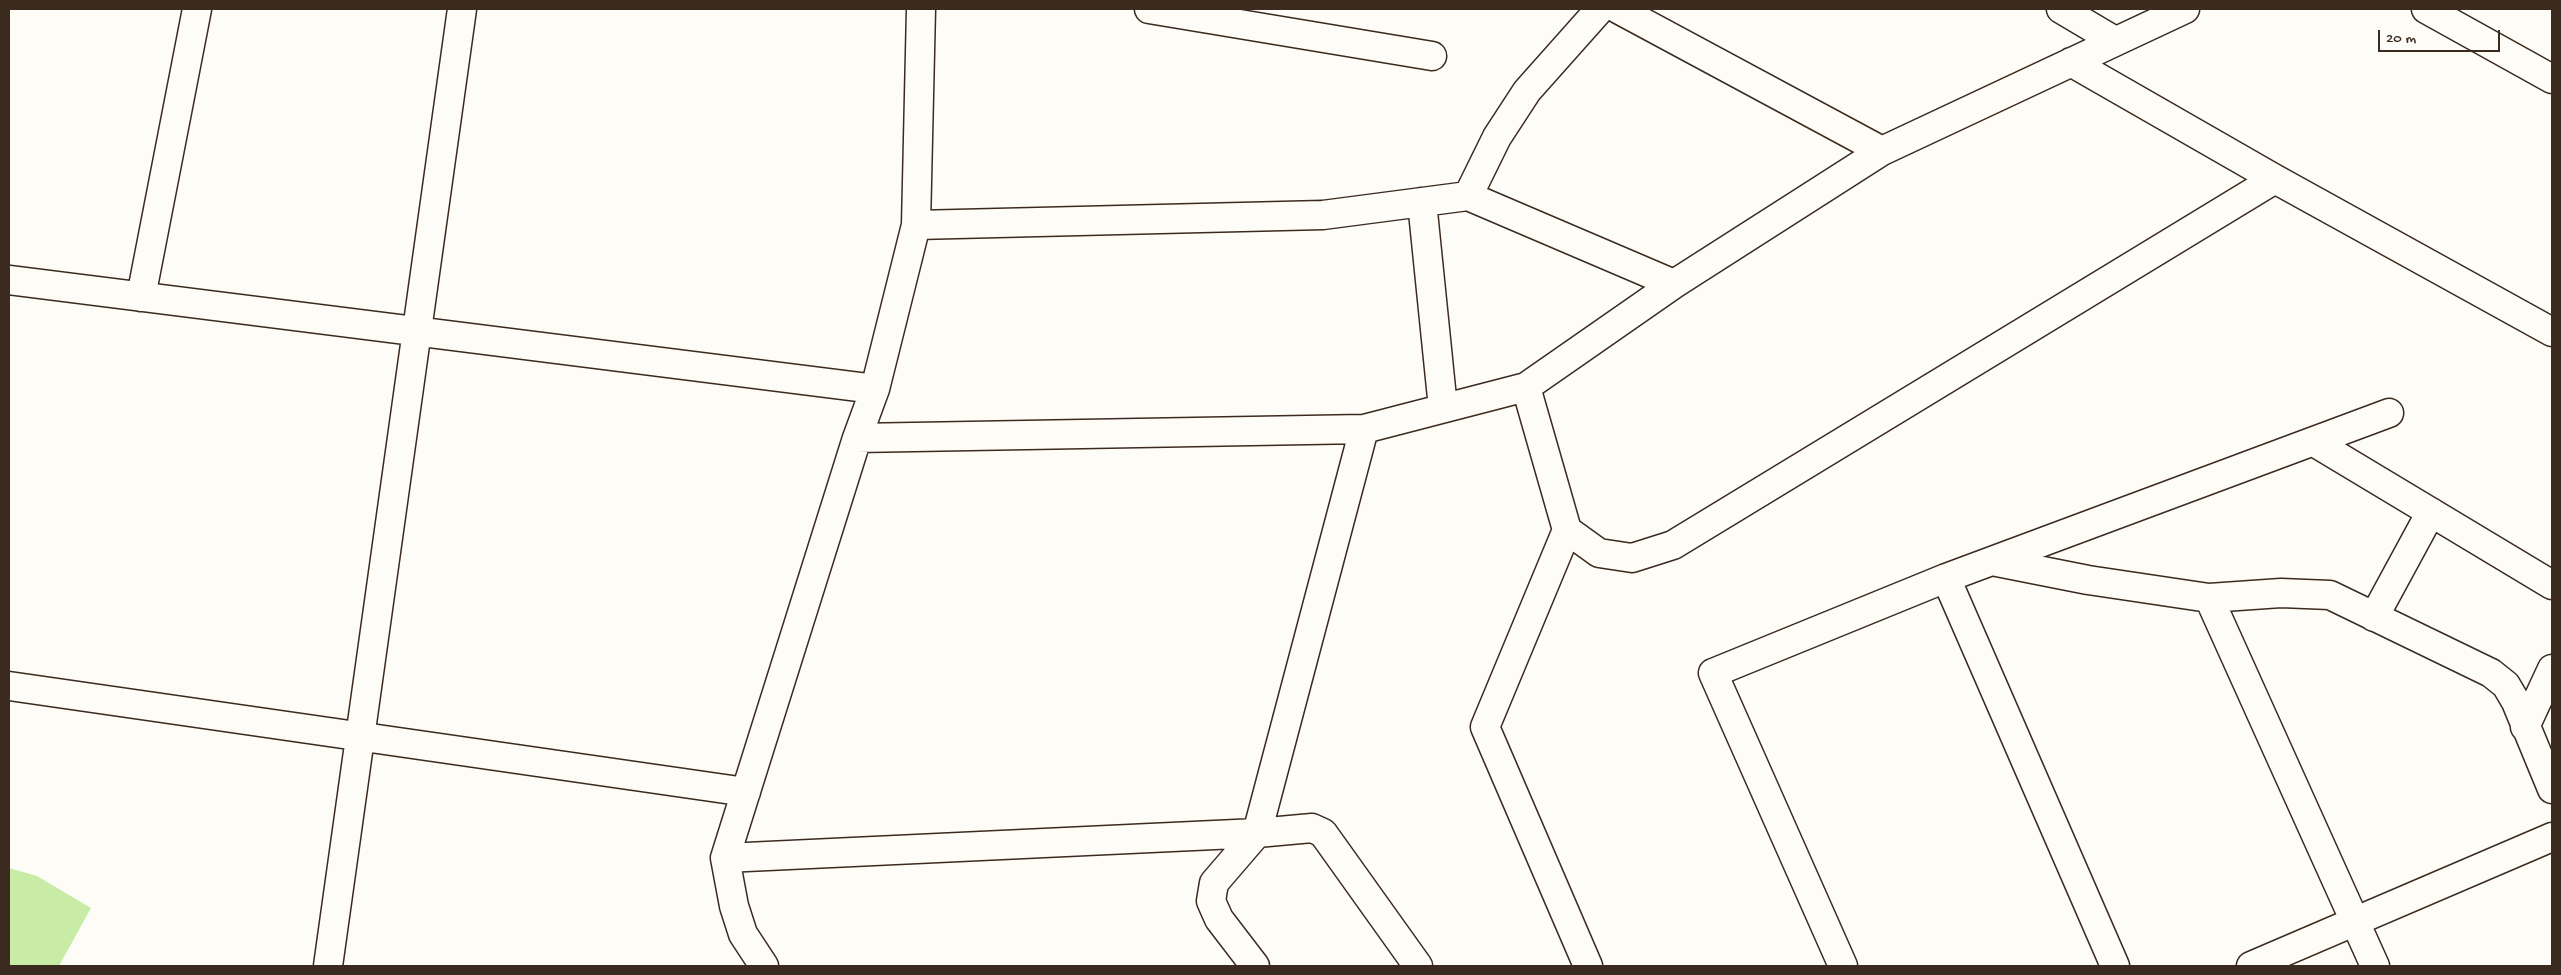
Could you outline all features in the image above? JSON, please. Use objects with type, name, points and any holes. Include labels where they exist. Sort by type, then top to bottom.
[{"type":"street","points":[[142,297],[197,9]]},
{"type":"street","points":[[328,966],[462,9]]},
{"type":"street","points":[[764,966],[743,934],[734,906],[724,858],[857,438],[876,389],[916,224],[921,9]]},
{"type":"street","points":[[1149,9],[1432,56]]},
{"type":"street","points":[[1468,196],[1497,137],[1527,91],[1600,9]]},
{"type":"street","points":[[1618,9],[1882,151]]},
{"type":"street","points":[[2061,9],[2115,41]]},
{"type":"street","points":[[857,438],[1364,429],[1526,387],[1674,284],[1882,151],[2185,9]]},
{"type":"street","points":[[2426,9],[2552,79]]},
{"type":"street","points":[[2071,62],[2275,179],[2552,332]]},
{"type":"street","points":[[1566,530],[1599,553],[1632,558],[1673,545],[2275,179]]},
{"type":"street","points":[[916,224],[1323,215],[1468,196],[1674,284]]},
{"type":"street","points":[[1422,202],[1443,408]]},
{"type":"street","points":[[9,280],[876,389]]},
{"type":"street","points":[[1526,387],[1566,530],[1485,727],[1579,962]]},
{"type":"street","points":[[1843,966],[1713,673],[1946,578],[2389,413]]},
{"type":"street","points":[[1255,966],[1219,919],[1211,901],[1214,883],[1257,833],[1364,429]]},
{"type":"street","points":[[2314,442],[2552,585]]},
{"type":"street","points":[[2374,617],[2431,512]]},
{"type":"street","points":[[1992,561],[2088,580],[2209,598],[2281,593],[2330,595],[2491,672],[2506,685],[2516,702],[2552,789]]},
{"type":"street","points":[[1946,578],[2115,966]]},
{"type":"street","points":[[2209,598],[2375,966]]},
{"type":"street","points":[[2525,727],[2552,669]]},
{"type":"street","points":[[9,686],[746,792]]},
{"type":"street","points":[[724,858],[1257,833],[1312,828],[1323,833],[1418,966]]},
{"type":"street","points":[[2251,966],[2552,837]]},
{"type":"green space","points":[[9,868],[37,876],[91,908],[59,966],[9,966]]}]
